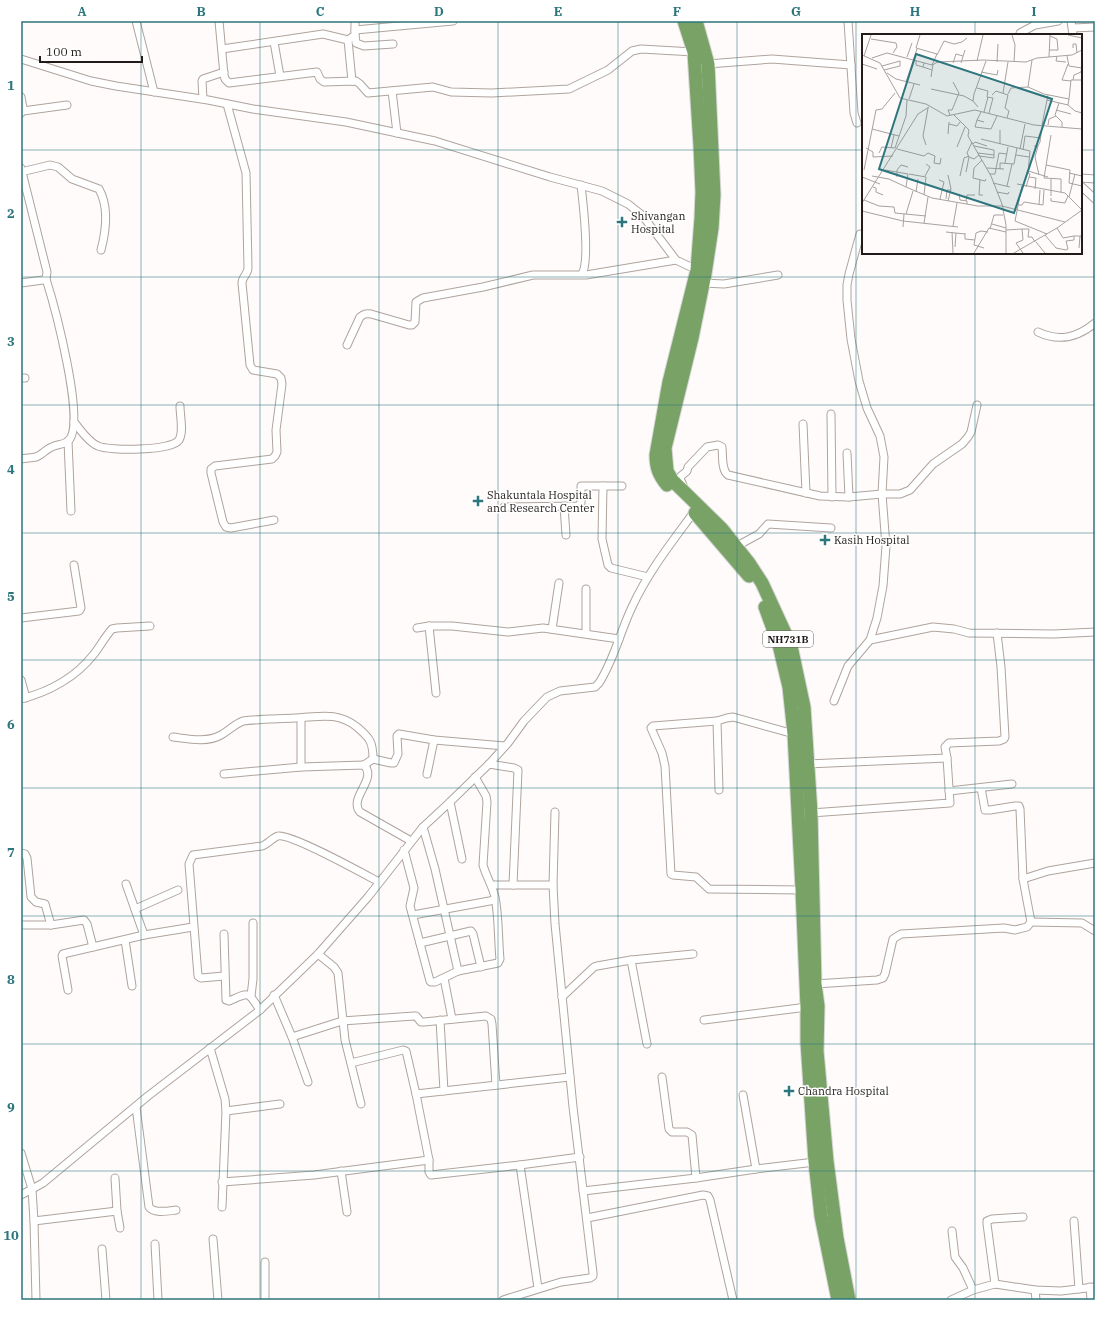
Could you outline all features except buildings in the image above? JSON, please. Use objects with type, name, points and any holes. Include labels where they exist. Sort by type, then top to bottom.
[{"type":"highway","points":[[684,21],[694,52],[702,192],[701,276],[669,382],[656,455],[656,466],[660,476],[667,486],[694,512],[748,574],[765,606],[779,645],[789,688],[794,734],[807,1007],[807,1042],[815,1162],[821,1216],[838,1300]]},
{"type":"highway","name":"NH731B","points":[[696,21],[708,64],[714,195],[712,228],[701,276],[692,338],[665,448],[667,471],[672,480],[687,493],[737,546],[762,583],[791,646],[804,707],[811,813],[816,984],[818,1006],[817,1051],[827,1161],[837,1238],[849,1300]]},
{"type":"street","points":[[136,21],[154,92]]},
{"type":"street","points":[[219,21],[225,79],[229,83],[314,71],[319,73],[320,79],[324,82],[352,81],[360,84],[368,93],[433,87],[451,92],[485,93],[569,89],[608,70],[632,51],[694,52]]},
{"type":"street","points":[[355,21],[356,43],[364,46],[393,44]]},
{"type":"street","points":[[348,40],[355,33],[453,21]]},
{"type":"street","points":[[848,21],[854,113],[857,123]]},
{"type":"street","points":[[1020,34],[1036,25],[1058,21]]},
{"type":"street","points":[[1072,28],[1095,27]]},
{"type":"street","points":[[222,49],[323,34],[348,40]]},
{"type":"street","points":[[348,40],[352,81]]},
{"type":"street","points":[[274,42],[280,76]]},
{"type":"street","points":[[21,59],[91,81],[346,122],[435,141],[550,177],[602,191],[616,197],[642,215],[676,260],[701,276],[724,284],[778,275]]},
{"type":"street","points":[[708,64],[772,59],[851,65]]},
{"type":"street","points":[[203,99],[202,81],[224,72]]},
{"type":"street","points":[[392,91],[397,133]]},
{"type":"street","points":[[21,97],[22,112],[67,105]]},
{"type":"street","points":[[228,104],[246,173],[248,272],[242,280],[242,283],[250,364],[253,370],[277,374],[281,378],[282,384],[276,430],[277,452],[275,456],[272,458],[215,466],[211,473],[223,522],[226,527],[231,528],[274,520]]},
{"type":"street","points":[[71,512],[68,441],[70,439],[74,422],[73,400],[56,312],[46,279],[47,272],[21,170],[54,165],[72,179],[99,189],[102,194],[106,224],[101,250]]},
{"type":"street","points":[[1082,178],[1095,179]]},
{"type":"street","points":[[581,185],[585,251],[584,269],[582,274]]},
{"type":"street","points":[[1082,187],[1095,199]]},
{"type":"street","points":[[834,701],[848,666],[870,640],[877,618],[883,586],[886,546],[882,494],[884,457],[880,436],[867,408],[858,381],[851,339],[847,300],[849,274],[860,234]]},
{"type":"street","points":[[347,345],[360,317],[366,313],[409,325],[415,322],[416,302],[423,298],[482,287],[528,276],[586,275],[676,260]]},
{"type":"street","points":[[21,283],[46,279]]},
{"type":"street","points":[[1038,332],[1047,336],[1062,338],[1083,333],[1095,323]]},
{"type":"street","points":[[687,493],[681,481],[681,476],[707,447],[718,445],[722,447],[724,469],[728,476],[806,493],[832,497],[900,494],[907,492],[933,464],[962,444],[971,432],[977,405]]},
{"type":"street","points":[[74,422],[91,441],[97,446],[104,448],[134,449],[170,446],[176,444],[180,439],[180,406]]},
{"type":"street","points":[[831,414],[832,497]]},
{"type":"street","points":[[803,424],[806,493]]},
{"type":"street","points":[[21,459],[36,457],[53,446],[68,441]]},
{"type":"street","points":[[847,453],[849,497]]},
{"type":"street","points":[[504,507],[580,505],[581,486],[622,486]]},
{"type":"street","points":[[602,486],[602,539],[608,565],[611,568],[648,577]]},
{"type":"street","points":[[564,506],[566,535]]},
{"type":"street","points":[[21,1195],[43,1182],[148,1096],[260,1010],[318,954],[379,882],[422,827],[489,764],[524,721],[547,697],[560,691],[595,687],[599,683],[632,607],[648,577],[694,512]]},
{"type":"street","points":[[737,546],[759,534],[768,524],[831,528]]},
{"type":"street","points":[[21,618],[79,611],[81,608],[74,565]]},
{"type":"street","points":[[552,629],[558,583]]},
{"type":"street","points":[[586,589],[586,633]]},
{"type":"street","points":[[21,680],[24,698],[48,690],[71,676],[86,664],[112,629],[150,626]]},
{"type":"street","points":[[417,628],[430,626],[452,626],[508,632],[552,629],[619,639]]},
{"type":"street","points":[[430,626],[436,693]]},
{"type":"street","points":[[870,640],[933,627],[954,629],[969,633],[1054,634],[1095,632]]},
{"type":"street","points":[[811,813],[950,803],[945,747],[949,743],[999,741],[1004,739],[1001,667],[997,633]]},
{"type":"street","points":[[173,737],[207,740],[220,736],[234,725],[243,721],[321,716],[339,717],[349,721],[366,734],[373,746],[373,759]]},
{"type":"street","points":[[794,734],[733,717],[717,722],[653,726],[651,728],[662,753],[665,766],[671,874],[696,877],[709,889],[802,890]]},
{"type":"street","points":[[301,718],[302,767]]},
{"type":"street","points":[[717,722],[719,790]]},
{"type":"street","points":[[224,774],[302,767],[364,765],[373,759],[391,763],[395,761],[398,754],[397,736],[399,734],[468,744],[505,746]]},
{"type":"street","points":[[427,774],[434,740]]},
{"type":"street","points":[[807,764],[947,758]]},
{"type":"street","points":[[489,764],[518,770],[513,885]]},
{"type":"street","points":[[364,765],[368,771],[357,802],[358,809],[360,812],[411,841]]},
{"type":"street","points":[[404,850],[414,888],[410,906],[430,981],[435,982],[458,971],[500,962],[495,900],[492,885],[484,870],[487,802],[486,796],[475,778]]},
{"type":"street","points":[[949,791],[1012,784]]},
{"type":"street","points":[[816,984],[877,980],[883,978],[892,939],[901,934],[1004,928],[1015,930],[1027,928],[1030,922],[1023,879],[1020,809],[1018,806],[1015,806],[985,810],[981,788]]},
{"type":"street","points":[[450,802],[462,859]]},
{"type":"street","points":[[503,1300],[538,1288],[561,1282],[590,1278],[593,1276],[592,1252],[583,1191],[570,1077],[555,924],[553,885],[555,812]]},
{"type":"street","points":[[422,827],[435,869],[458,971]]},
{"type":"street","points":[[224,976],[201,978],[198,976],[189,864],[193,854],[262,846],[280,836],[297,841],[326,854],[379,882]]},
{"type":"street","points":[[21,853],[25,854],[27,858],[31,897],[36,902],[46,904],[51,925]]},
{"type":"street","points":[[1023,879],[1048,871],[1095,863]]},
{"type":"street","points":[[126,884],[144,935]]},
{"type":"street","points":[[492,885],[553,885]]},
{"type":"street","points":[[134,909],[178,890]]},
{"type":"street","points":[[413,915],[495,900]]},
{"type":"street","points":[[22,926],[51,925],[84,920],[87,924],[93,947]]},
{"type":"street","points":[[1030,922],[1082,923],[1095,932]]},
{"type":"street","points":[[251,996],[253,979],[254,923]]},
{"type":"street","points":[[68,990],[62,956],[63,954],[144,935],[193,927]]},
{"type":"street","points":[[420,943],[469,931],[472,932],[481,967]]},
{"type":"street","points":[[224,934],[224,976],[226,1000],[229,1001],[245,994],[251,996],[260,1010]]},
{"type":"street","points":[[125,940],[132,986]]},
{"type":"street","points":[[318,954],[334,967],[338,973],[345,1040],[360,1104]]},
{"type":"street","points":[[562,997],[594,967],[603,964],[693,954]]},
{"type":"street","points":[[631,960],[648,1044]]},
{"type":"street","points":[[444,978],[452,1019]]},
{"type":"street","points":[[274,995],[292,1037],[308,1082]]},
{"type":"street","points":[[704,1020],[807,1007]]},
{"type":"street","points":[[292,1037],[342,1021],[416,1016],[421,1022],[486,1016],[491,1019],[496,1085]]},
{"type":"street","points":[[440,1020],[444,1091]]},
{"type":"street","points":[[210,1048],[225,1098],[226,1111],[222,1207]]},
{"type":"street","points":[[350,1063],[403,1050],[406,1051],[416,1094],[429,1160],[429,1172],[431,1176],[580,1157]]},
{"type":"street","points":[[416,1094],[570,1077]]},
{"type":"street","points":[[662,1077],[669,1129],[672,1132],[687,1132],[692,1135],[696,1178]]},
{"type":"street","points":[[743,1095],[756,1169]]},
{"type":"street","points":[[226,1111],[280,1104]]},
{"type":"street","points":[[136,1107],[149,1207],[154,1211],[176,1210]]},
{"type":"street","points":[[21,1153],[32,1189],[36,1300]]},
{"type":"street","points":[[222,1182],[314,1175],[429,1160]]},
{"type":"street","points":[[583,1191],[815,1162]]},
{"type":"street","points":[[520,1165],[538,1288]]},
{"type":"street","points":[[341,1171],[347,1212]]},
{"type":"street","points":[[115,1178],[117,1211],[120,1228]]},
{"type":"street","points":[[587,1218],[703,1195],[708,1196],[733,1300]]},
{"type":"street","points":[[34,1221],[117,1211]]},
{"type":"street","points":[[995,1284],[987,1221],[992,1219],[1023,1217]]},
{"type":"street","points":[[1074,1221],[1079,1289]]},
{"type":"street","points":[[952,1231],[955,1256],[963,1268],[973,1290]]},
{"type":"street","points":[[213,1239],[218,1300]]},
{"type":"street","points":[[155,1244],[158,1300]]},
{"type":"street","points":[[102,1250],[106,1300]]},
{"type":"street","points":[[265,1262],[265,1300]]},
{"type":"street","points":[[951,1300],[973,1290],[995,1284],[1035,1290],[1061,1291],[1093,1287],[1091,1300]]},
{"type":"street","points":[[1035,1290],[1036,1300]]},
{"type":"place","name":"Shivangan Hospital","points":[[622,222]]},
{"type":"place","name":"Shakuntala Hospital and Research Center","points":[[478,501]]},
{"type":"place","name":"Kasih Hospital","points":[[825,540]]},
{"type":"place","name":"Chandra Hospital","points":[[789,1091]]}]
